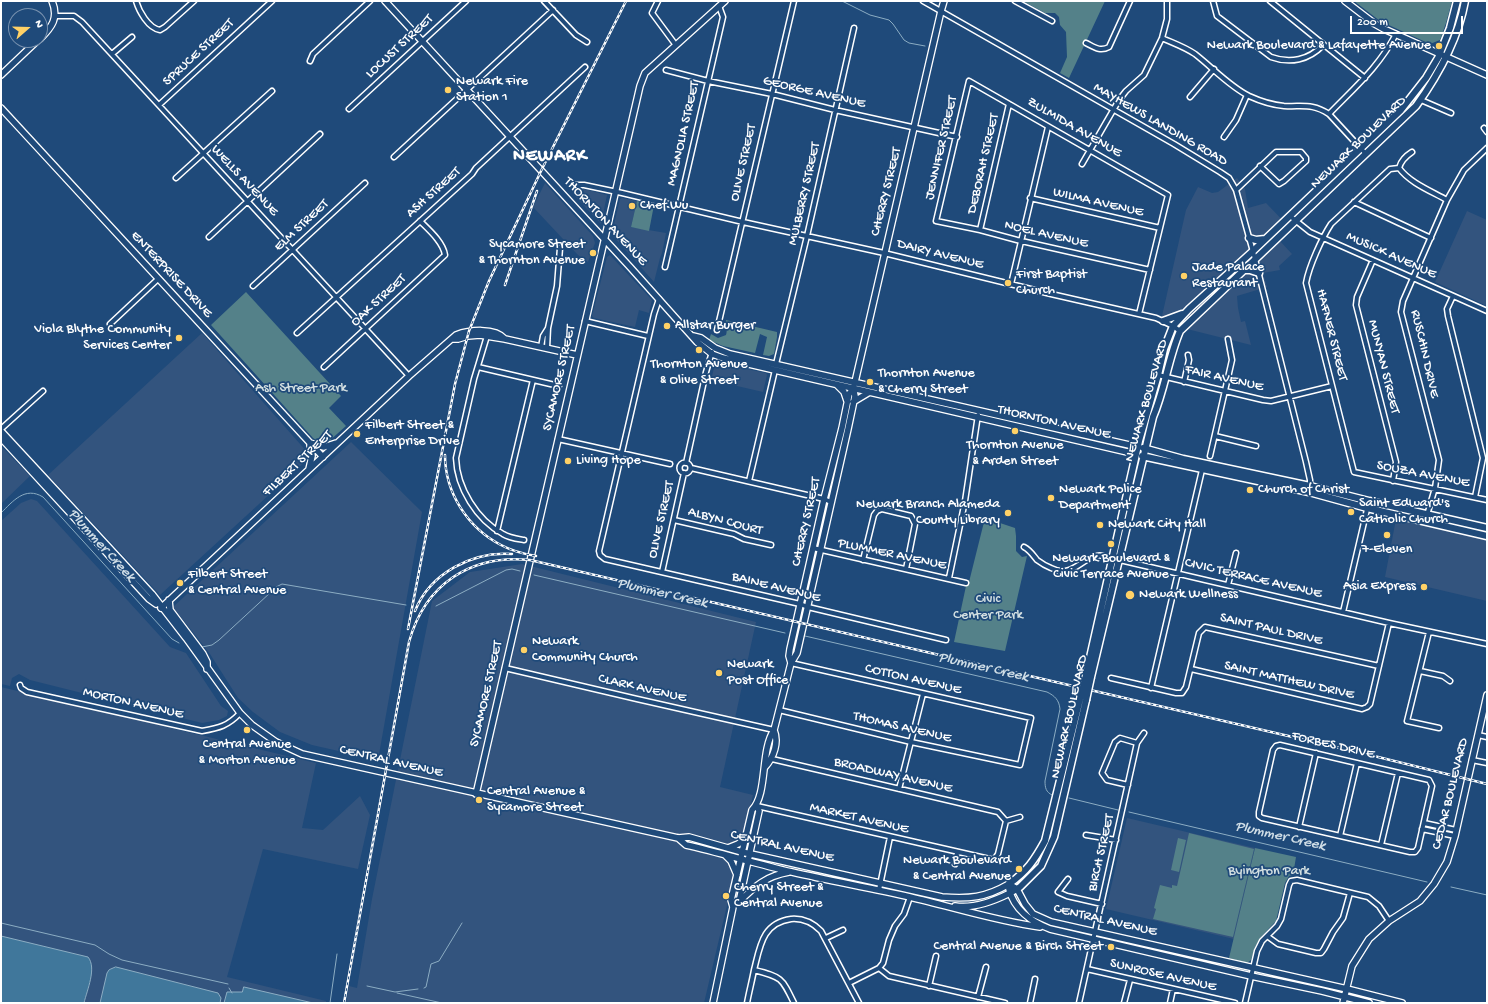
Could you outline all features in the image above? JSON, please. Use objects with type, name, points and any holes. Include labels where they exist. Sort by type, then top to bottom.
[{"type":"main road","name":"NEWARK BOULEVARD","points":[[1088,676],[1119,560],[1137,479],[1153,418],[1180,331],[1256,259],[1292,218],[1401,110],[1426,78],[1440,54],[1450,28],[1457,1]]},
{"type":"main road","name":"NEWARK BOULEVARD","points":[[1010,893],[1017,890],[1040,866],[1054,837],[1112,558],[1136,454],[1164,349],[1173,326],[1186,312],[1266,239],[1366,154],[1391,131],[1420,100],[1437,76],[1456,35],[1465,1]]},
{"type":"main road","points":[[1249,238],[1259,241],[1266,239]]},
{"type":"main road","points":[[1243,270],[1250,270],[1259,273]]},
{"type":"main road","points":[[1164,321],[1186,312]]},
{"type":"main road","name":"THORNTON AVENUE","points":[[1138,447],[1310,489],[1367,508],[1487,536]]},
{"type":"main road","name":"THORNTON AVENUE","points":[[1136,454],[1202,470],[1369,501],[1487,528]]},
{"type":"main road","name":"NEWARK BOULEVARD","points":[[1009,884],[1017,879],[1034,861],[1045,841],[1083,699]]},
{"type":"street","points":[[48,30],[53,25],[56,16],[52,1]]},
{"type":"street","points":[[136,1],[138,8],[145,18],[155,29],[160,30],[194,1]]},
{"type":"street","name":"SPRUCE STREET","points":[[159,105],[272,1]]},
{"type":"street","points":[[310,61],[313,54],[370,1]]},
{"type":"street","name":"THORNTON AVENUE","points":[[385,1],[697,342],[713,351],[717,356],[855,382],[1138,447]]},
{"type":"street","name":"LOCUST STREET","points":[[349,109],[466,1]]},
{"type":"street","points":[[544,1],[576,35],[587,42]]},
{"type":"street","points":[[658,1],[652,13],[675,44]]},
{"type":"street","name":"SYCAMORE STREET","points":[[476,794],[639,90],[645,72],[725,1]]},
{"type":"street","name":"OLIVE STREET","points":[[717,330],[794,1]]},
{"type":"street","name":"MAYHEWS LANDING ROAD","points":[[923,1],[1113,109],[1228,178],[1236,190],[1256,259],[1304,456],[1310,489]]},
{"type":"street","name":"CHERRY STREET","points":[[739,902],[760,812],[757,806],[765,767],[768,742],[770,735],[774,730],[791,664],[797,653],[808,607],[831,502],[850,401],[849,394],[855,382],[944,1]]},
{"type":"street","points":[[1015,1],[1052,21]]},
{"type":"street","points":[[1086,43],[1099,50],[1109,48],[1130,1]]},
{"type":"street","points":[[1082,164],[1113,109],[1126,91],[1144,75],[1162,38],[1167,19],[1167,1]]},
{"type":"street","points":[[1213,1],[1217,16],[1271,57],[1279,60],[1299,60],[1311,55],[1323,45]]},
{"type":"street","points":[[1270,1],[1364,78]]},
{"type":"street","points":[[1345,1],[1375,24],[1487,75]]},
{"type":"street","name":"MAGNOLIA STREET","points":[[665,268],[723,17],[719,6]]},
{"type":"street","points":[[394,157],[553,10]]},
{"type":"street","name":"WELLS AVENUE","points":[[56,16],[69,15],[78,18],[409,376]]},
{"type":"street","name":"MULBERRY STREET","points":[[749,481],[854,28]]},
{"type":"street","points":[[1329,114],[1364,78],[1387,51],[1396,34]]},
{"type":"street","points":[[112,54],[132,37]]},
{"type":"street","points":[[1162,38],[1193,53],[1247,95],[1261,101],[1278,105],[1302,105],[1314,107],[1329,114],[1366,154]]},
{"type":"street","points":[[1,75],[30,48]]},
{"type":"street","name":"ASH STREET","points":[[296,334],[337,298],[585,67]]},
{"type":"street","points":[[1190,97],[1214,69]]},
{"type":"street","name":"GEORGE AVENUE","points":[[666,70],[957,137]]},
{"type":"street","name":"ZULMIDA AVENUE","points":[[969,81],[1168,195],[1160,228]]},
{"type":"street","name":"JENNIFER STREET","points":[[936,221],[969,81]]},
{"type":"street","points":[[176,178],[272,90]]},
{"type":"street","points":[[1224,137],[1236,120],[1247,95]]},
{"type":"street","points":[[1420,100],[1451,113]]},
{"type":"street","name":"DEBORAH STREET","points":[[980,230],[1009,104]]},
{"type":"street","name":"ENTERPRISE DRIVE","points":[[1,108],[323,458]]},
{"type":"street","points":[[1010,284],[1048,127]]},
{"type":"street","points":[[209,237],[320,134]]},
{"type":"street","name":"RUSCHIN DRIVE","points":[[1427,515],[1435,488],[1439,460],[1401,312],[1403,300],[1447,200],[1464,170],[1487,148]]},
{"type":"street","points":[[1236,190],[1260,166],[1276,152],[1301,152],[1306,158],[1306,161],[1279,184],[1260,166]]},
{"type":"street","points":[[1412,152],[1405,157],[1400,164],[1399,168],[1404,175],[1447,200]]},
{"type":"street","name":"HAFNER STREET","points":[[1354,472],[1306,282],[1308,274],[1331,224],[1390,169],[1399,168]]},
{"type":"street","name":"ELM STREET","points":[[253,286],[365,183]]},
{"type":"street","name":"DAIRY AVENUE","points":[[574,185],[584,185],[679,206],[1139,314],[1164,321],[1180,331]]},
{"type":"street","name":"WILMA AVENUE","points":[[1030,198],[1160,228]]},
{"type":"street","points":[[1354,202],[1431,238]]},
{"type":"street","name":"MUSICK AVENUE","points":[[1292,218],[1310,232],[1487,311]]},
{"type":"street","name":"OAK STREET","points":[[324,367],[445,255],[444,249],[436,238],[420,221]]},
{"type":"street","name":"NOEL AVENUE","points":[[936,221],[1150,270]]},
{"type":"street","points":[[1139,314],[1160,228]]},
{"type":"street","points":[[544,348],[557,286],[560,248]]},
{"type":"street","name":"MUNYAN STREET","points":[[1373,260],[1357,297],[1356,305],[1396,462],[1392,481]]},
{"type":"street","points":[[110,324],[158,279]]},
{"type":"street","points":[[1453,296],[1447,309],[1448,316],[1485,458],[1475,497]]},
{"type":"street","points":[[622,453],[648,336],[659,299]]},
{"type":"street","points":[[585,321],[648,336]]},
{"type":"street","points":[[469,333],[488,332],[502,335],[505,339]]},
{"type":"street","points":[[469,333],[505,339],[577,355]]},
{"type":"street","name":"FILBERT STREET","points":[[161,608],[409,376],[443,346],[453,339],[458,339],[469,333]]},
{"type":"street","points":[[487,336],[478,367],[456,462],[463,488],[470,502],[482,518],[505,536],[524,540]]},
{"type":"street","points":[[1210,456],[1232,360],[1228,339]]},
{"type":"street","name":"OLIVE STREET","points":[[684,473],[680,470],[680,467],[686,462],[713,351]]},
{"type":"street","points":[[1184,382],[1189,360],[1188,355]]},
{"type":"street","points":[[478,367],[559,386]]},
{"type":"street","name":"THORNTON AVENUE","points":[[775,367],[868,392],[1136,454]]},
{"type":"street","name":"FAIR AVENUE","points":[[1158,375],[1271,401],[1332,386]]},
{"type":"street","points":[[497,531],[533,380]]},
{"type":"street","points":[[837,384],[850,401],[868,392]]},
{"type":"street","points":[[1,430],[43,391]]},
{"type":"street","points":[[949,578],[965,501],[980,411]]},
{"type":"street","name":"CENTRAL AVENUE","points":[[1,430],[152,594],[240,713],[252,725],[276,742],[302,754],[678,838],[689,837],[742,852],[942,897],[963,899],[987,895],[1009,884],[1017,890],[1033,914],[1051,922],[1347,989],[1402,1003]]},
{"type":"street","points":[[1215,436],[1256,446]]},
{"type":"street","name":"CENTRAL AVENUE","points":[[1,438],[149,599],[161,608]]},
{"type":"street","points":[[558,439],[670,464]]},
{"type":"street","points":[[310,469],[312,456],[309,443],[324,447],[340,441]]},
{"type":"street","name":"CHERRY STREET","points":[[791,664],[788,656],[824,499],[842,443]]},
{"type":"street","name":"BAINE AVENUE","points":[[622,453],[599,551],[600,555],[605,559],[800,604],[946,640]]},
{"type":"street","name":"OLIVE STREET","points":[[684,473],[688,472],[691,468],[686,462]]},
{"type":"street","points":[[1111,678],[1151,688],[1202,470],[1209,465]]},
{"type":"street","points":[[691,468],[824,499],[831,502]]},
{"type":"street","name":"SOUZA AVENUE","points":[[1354,472],[1487,500]]},
{"type":"street","name":"OLIVE STREET","points":[[662,572],[684,473]]},
{"type":"street","points":[[1343,612],[1369,501]]},
{"type":"street","points":[[863,560],[874,515],[877,511],[882,509],[911,516],[914,519],[915,524],[906,569]]},
{"type":"street","name":"ALBYN COURT","points":[[674,520],[734,534],[771,545]]},
{"type":"street","name":"CIVIC TERRACE AVENUE","points":[[1024,547],[1028,549],[1041,563],[1059,571],[1070,570],[1097,556],[1112,558],[1389,623],[1487,644]]},
{"type":"street","name":"PLUMMER AVENUE","points":[[813,548],[966,583]]},
{"type":"street","points":[[1228,585],[1236,553]]},
{"type":"street","points":[[169,600],[170,610],[203,654],[207,662],[207,669]]},
{"type":"street","name":"SAINT MATTHEW DRIVE","points":[[1191,669],[1362,709],[1367,708],[1370,704],[1389,623]]},
{"type":"street","name":"SAINT PAUL DRIVE","points":[[1151,688],[1182,693],[1186,687],[1199,633],[1205,627],[1379,666]]},
{"type":"street","points":[[1429,632],[1407,721],[1439,728]]},
{"type":"street","name":"COTTON AVENUE","points":[[791,664],[1031,718],[1020,765]]},
{"type":"street","name":"CLARK AVENUE","points":[[505,668],[774,730]]},
{"type":"street","points":[[1420,671],[1443,676],[1450,681]]},
{"type":"street","name":"MORTON AVENUE","points":[[20,685],[21,688],[27,692],[202,731],[219,728],[232,722],[240,713]]},
{"type":"street","points":[[899,789],[923,694]]},
{"type":"street","name":"CEDAR BOULEVARD","points":[[1343,1003],[1352,966],[1369,939],[1389,921],[1420,901],[1434,884],[1447,862],[1487,695]]},
{"type":"street","name":"THOMAS AVENUE","points":[[779,710],[911,742],[1020,765]]},
{"type":"street","name":"CHERRY STREET","points":[[765,767],[772,758],[777,737],[774,730]]},
{"type":"street","name":"BIRCH STREET","points":[[1079,1003],[1137,743],[1144,733]]},
{"type":"street","points":[[1478,735],[1487,737]]},
{"type":"street","points":[[1128,785],[1107,780],[1102,773],[1115,742],[1120,738],[1137,743]]},
{"type":"street","name":"FORBES DRIVE","points":[[1280,745],[1316,754],[1429,780],[1432,786],[1418,848],[1415,852],[1381,846],[1262,818],[1259,816],[1271,758],[1276,746],[1280,745]]},
{"type":"street","points":[[1299,827],[1316,754]]},
{"type":"street","name":"BROADWAY AVENUE","points":[[772,758],[998,812],[1006,821]]},
{"type":"street","points":[[1472,760],[1487,763]]},
{"type":"street","points":[[1340,836],[1357,763]]},
{"type":"street","points":[[1381,846],[1398,773]]},
{"type":"street","name":"CHERRY STREET","points":[[712,1003],[733,908],[731,900],[740,859],[752,810],[757,806]]},
{"type":"street","name":"MARKET AVENUE","points":[[757,806],[957,853],[994,860],[998,854],[1006,821]]},
{"type":"street","points":[[1006,821],[1020,817]]},
{"type":"street","points":[[1424,823],[1455,833]]},
{"type":"street","points":[[1422,829],[1455,833]]},
{"type":"street","points":[[1086,835],[1116,840]]},
{"type":"street","points":[[879,890],[890,837]]},
{"type":"street","name":"CENTRAL AVENUE","points":[[678,838],[686,844],[740,859],[792,872],[939,904]]},
{"type":"street","points":[[728,848],[745,839]]},
{"type":"street","points":[[955,864],[957,853]]},
{"type":"street","points":[[725,855],[731,861],[737,875]]},
{"type":"street","points":[[733,908],[759,883],[768,878],[792,872]]},
{"type":"street","points":[[1068,878],[1058,892],[1067,896],[1102,904]]},
{"type":"street","points":[[1245,1003],[1257,951],[1262,941],[1277,926],[1281,919],[1291,881],[1296,880],[1368,897],[1379,906],[1389,921]]},
{"type":"street","points":[[1009,884],[1010,893]]},
{"type":"street","points":[[849,983],[879,968],[885,958],[895,926],[904,914],[911,890]]},
{"type":"street","name":"CENTRAL AVENUE","points":[[1010,893],[1022,912],[1030,920],[1050,929],[1251,976],[1345,996],[1369,1003]]},
{"type":"street","name":"NEWARK BOULEVARD","points":[[939,904],[959,907],[975,905],[991,902],[1010,893]]},
{"type":"street","points":[[1267,936],[1283,946],[1321,953],[1343,918],[1350,893]]},
{"type":"street","points":[[939,904],[1025,925],[1050,929]]},
{"type":"street","points":[[747,1003],[760,945],[767,931],[784,920],[793,919],[805,920],[821,931],[859,1003]]},
{"type":"street","points":[[826,938],[843,930]]},
{"type":"street","points":[[929,986],[936,956]]},
{"type":"street","points":[[978,997],[986,967]]},
{"type":"street","points":[[879,968],[889,976],[1005,1003]]},
{"type":"street","name":"SUNROSE AVENUE","points":[[1087,969],[1173,989],[1215,1001],[1235,1003]]},
{"type":"street","points":[[754,970],[776,975],[785,984],[794,1003]]},
{"type":"street","points":[[1030,1003],[1035,979]]},
{"type":"street","points":[[1124,1003],[1130,980]]},
{"type":"street","points":[[1170,1003],[1173,989]]},
{"type":"shaded area","points":[[1237,178],[1245,189],[1248,208],[1266,203],[1292,230],[1280,241],[1292,254],[1279,266],[1280,270],[1263,273],[1267,287],[1237,296],[1241,322],[1245,321],[1251,345],[1187,329],[1179,314],[1162,316],[1186,210],[1198,187],[1212,193],[1218,192]]},
{"type":"shaded area","points":[[545,183],[593,236],[595,243],[588,262],[578,255],[533,207]]},
{"type":"shaded area","points":[[580,189],[607,195],[601,224],[573,194]]},
{"type":"shaded area","points":[[622,198],[637,201],[631,227],[666,233],[654,282],[613,236],[612,233],[620,199]]},
{"type":"shaded area","points":[[1467,211],[1487,220],[1487,306],[1435,282]]},
{"type":"shaded area","points":[[610,255],[652,300],[649,313],[639,310],[635,327],[594,318],[592,316],[607,257]]},
{"type":"shaded area","points":[[202,333],[308,453],[308,459],[160,595],[48,475]]},
{"type":"shaded area","points":[[717,363],[766,373],[767,375],[763,392],[711,380],[715,364]]},
{"type":"shaded area","points":[[351,442],[422,512],[378,760],[312,745],[280,732],[253,712],[238,698],[210,654],[173,607]]},
{"type":"shaded area","points":[[1,446],[30,476],[1,504]]},
{"type":"shaded area","points":[[31,499],[37,501],[170,647],[186,653],[221,706],[228,711],[227,716],[219,720],[202,723],[30,680],[19,674],[12,678],[10,686],[1,684],[1,521],[21,503]]},
{"type":"shaded area","points":[[1396,519],[1487,540],[1487,601],[1385,577]]},
{"type":"shaded area","points":[[522,564],[756,622],[720,787],[753,795],[704,1003],[346,1003],[349,986],[357,988],[372,899],[432,601],[470,572]]},
{"type":"shaded area","points":[[1,687],[316,763],[302,828],[323,830],[360,796],[370,815],[358,869],[263,849],[227,977],[326,1001],[326,1003],[1,1003]]},
{"type":"shaded area","points":[[1127,818],[1255,848],[1234,939],[1106,909]]},
{"type":"shaded area","points":[[1,936],[88,957],[92,967],[84,1003],[1,1003]]},
{"type":"shaded area","points":[[116,967],[218,993],[221,998],[220,1003],[100,1003],[107,973],[109,970]]},
{"type":"shaded area","points":[[244,987],[313,1003],[224,1003],[227,992],[242,992]]},
{"type":"green space","points":[[1023,1],[1105,1],[1069,78],[1060,73],[1067,57],[1066,32],[1060,25],[1059,17],[1055,13],[1045,13]]},
{"type":"green space","points":[[1354,1],[1452,1],[1440,40],[1430,44],[1380,21]]},
{"type":"green space","points":[[637,201],[654,205],[649,231],[631,227]]},
{"type":"green space","name":"Ash Street Park","points":[[246,292],[341,396],[329,408],[346,426],[328,442],[322,444],[313,438],[211,325]]},
{"type":"green space","points":[[726,320],[777,332],[774,354],[769,356],[763,355],[767,337],[760,334],[755,353],[723,346],[709,340],[711,334],[718,338],[726,335]]},
{"type":"green space","name":"Civic Center Park","points":[[985,518],[1015,528],[1016,551],[1022,557],[1027,556],[1005,651],[954,642],[966,586],[968,586]]},
{"type":"green space","points":[[1189,833],[1254,849],[1233,937],[1153,919],[1156,909],[1154,908],[1160,885],[1172,888],[1172,885],[1177,886]]},
{"type":"green space","points":[[1178,838],[1186,840],[1179,872],[1171,870]]},
{"type":"green space","name":"Byington Park","points":[[1255,848],[1296,857],[1293,875],[1289,876],[1285,883],[1276,921],[1260,938],[1255,947],[1251,960],[1247,963],[1229,958]]},
{"type":"waterway","points":[[842,1],[870,15],[889,20],[904,40],[909,43],[925,46]]},
{"type":"waterway","name":"Plummer Creek","points":[[1,513],[20,496],[25,494],[31,493],[43,497],[172,639],[179,643]]},
{"type":"waterway","name":"Plummer Creek","points":[[436,606],[506,570],[512,569],[520,571]]},
{"type":"waterway","name":"Plummer Creek","points":[[534,575],[785,633]]},
{"type":"waterway","name":"Plummer Creek","points":[[202,647],[212,645],[219,640],[276,587],[282,584],[406,605]]},
{"type":"waterway","name":"Plummer Creek","points":[[805,636],[1047,692],[1052,695],[1058,701],[1060,709],[1045,781],[1046,790],[1052,795]]},
{"type":"waterway","name":"Plummer Creek","points":[[1069,798],[1118,810]]},
{"type":"waterway","name":"Plummer Creek","points":[[1129,812],[1427,882]]},
{"type":"waterway","name":"Plummer Creek","points":[[1451,887],[1487,895]]},
{"type":"waterway","points":[[1,923],[95,945],[122,960],[228,984]]},
{"type":"waterway","points":[[424,988],[426,987],[431,964],[439,961],[462,923]]},
{"type":"waterway","points":[[330,1003],[337,954]]},
{"type":"waterway","points":[[367,986],[395,992],[418,989]]},
{"type":"waterway","points":[[229,988],[232,993]]},
{"type":"waterway","points":[[397,993],[442,1003]]},
{"type":"railway","points":[[408,629],[455,384],[469,331],[489,281],[541,171],[626,1]]},
{"type":"railway","points":[[505,285],[537,191]]},
{"type":"railway","points":[[445,455],[449,483],[454,496],[461,508],[478,529],[489,538],[509,549],[536,556]]},
{"type":"railway","points":[[415,611],[431,586],[442,575],[454,567],[482,556],[512,554]]},
{"type":"railway","points":[[344,1003],[409,642],[416,622],[426,604],[439,589],[453,577],[470,568],[488,562],[509,559],[530,560],[1366,754],[1487,784]]},
{"type":"place","name":"Newark Boulevard & Lafayette Avenue","points":[[1439,46]]},
{"type":"place","name":"Newark Fire Station 1","points":[[448,90]]},
{"type":"place","name":"Chef Wu","points":[[632,206]]},
{"type":"place","name":"Sycamore Street & Thornton Avenue","points":[[593,253]]},
{"type":"place","name":"Jade Palace Restaurant","points":[[1184,276]]},
{"type":"place","name":"First Baptist Church","points":[[1008,283]]},
{"type":"place","name":"Allstar Burger","points":[[667,326]]},
{"type":"place","name":"Viola Blythe Community Services Center","points":[[179,338]]},
{"type":"place","name":"Thornton Avenue & Olive Street","points":[[699,350]]},
{"type":"place","name":"Thornton Avenue & Cherry Street","points":[[870,382]]},
{"type":"place","name":"Thornton Avenue & Arden Street","points":[[1015,431]]},
{"type":"place","name":"Filbert Street & Enterprise Drive","points":[[357,434]]},
{"type":"place","name":"Living Hope","points":[[568,461]]},
{"type":"place","name":"Church of Christ","points":[[1250,490]]},
{"type":"place","name":"Newark Police Department","points":[[1051,498]]},
{"type":"place","name":"Saint Edward's Catholic Church","points":[[1351,512]]},
{"type":"place","name":"Newark Branch Alameda County Library","points":[[1008,513]]},
{"type":"place","name":"Newark City Hall","points":[[1100,525]]},
{"type":"place","name":"7-Eleven","points":[[1387,535]]},
{"type":"place","name":"Newark Boulevard & Civic Terrace Avenue","points":[[1111,544]]},
{"type":"place","name":"Filbert Street & Central Avenue","points":[[180,583]]},
{"type":"place","name":"Asia Express","points":[[1424,587]]},
{"type":"place","name":"Newark Wellness","points":[[1130,595]]},
{"type":"place","name":"Newark Community Church","points":[[524,650]]},
{"type":"place","name":"Newark Post Office","points":[[719,673]]},
{"type":"place","name":"Central Avenue & Morton Avenue","points":[[247,730]]},
{"type":"place","name":"Central Avenue & Sycamore Street","points":[[479,800]]},
{"type":"place","name":"Newark Boulevard & Central Avenue","points":[[1019,869]]},
{"type":"place","name":"Cherry Street & Central Avenue","points":[[726,896]]},
{"type":"place","name":"Central Avenue & Birch Street","points":[[1111,947]]},
{"type":"district","name":"NEWARK","points":[[550,157]]}]
